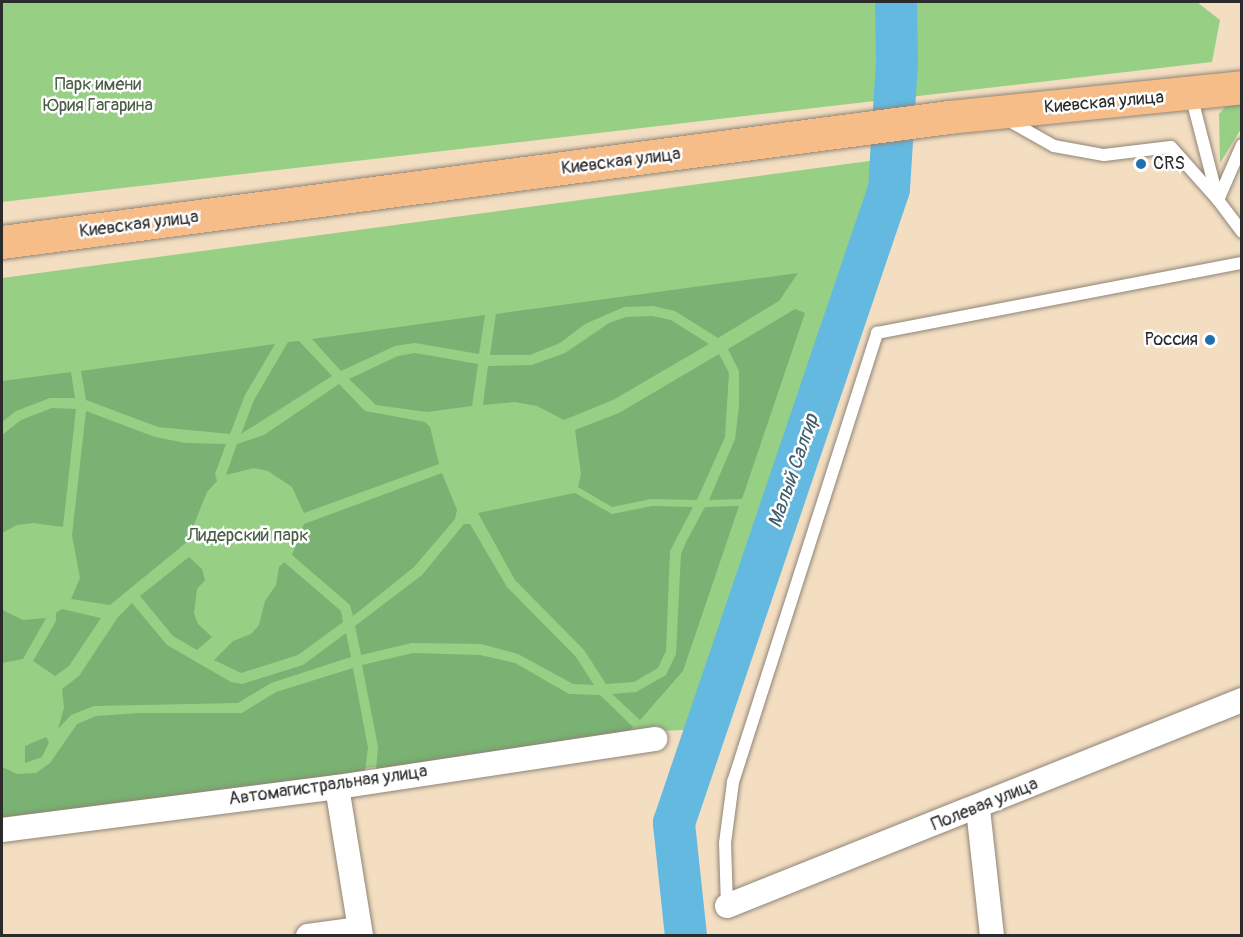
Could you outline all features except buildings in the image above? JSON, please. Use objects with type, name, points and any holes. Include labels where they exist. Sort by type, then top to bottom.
[{"type":"main road","name":"Киевская улица","points":[[2,242],[832,135],[949,117],[1242,87]]},
{"type":"street","name":"Полевая улица","points":[[728,906],[978,809],[1242,700]]},
{"type":"street","name":"Автомагистральная улица","points":[[2,830],[337,787],[655,739]]},
{"type":"street","points":[[309,936],[359,932],[337,787]]},
{"type":"street","points":[[978,809],[992,936]]},
{"type":"lane","points":[[1191,94],[1218,200]]},
{"type":"lane","points":[[995,113],[1054,146],[1104,155],[1171,147],[1218,200],[1242,232]]},
{"type":"lane","points":[[1218,200],[1242,145]]},
{"type":"lane","points":[[728,906],[725,843],[738,761],[877,333],[1242,264]]},
{"type":"green space","name":"Парк имени Юрия Гагарина","points":[[2,2],[1197,2],[1220,20],[1212,62],[2,202]]},
{"type":"green space","points":[[1241,99],[1241,129],[1220,163],[1219,114],[1227,105]]},
{"type":"green space","name":"Лидерский парк","points":[[884,159],[887,185],[712,687],[702,729],[622,733],[2,818],[2,278]]},
{"type":"green space","points":[[798,273],[779,301],[718,338],[675,311],[653,306],[624,307],[585,324],[560,343],[530,355],[490,355],[496,314]]},
{"type":"green space","points":[[795,309],[805,313],[742,499],[709,500],[735,439],[739,406],[739,371],[728,349]]},
{"type":"green space","points":[[485,315],[479,354],[415,343],[395,346],[341,371],[312,339]]},
{"type":"green space","points":[[652,316],[671,320],[709,344],[613,400],[564,420],[537,406],[515,402],[483,405],[488,366],[532,365],[565,353],[609,323],[626,317]]},
{"type":"green space","points":[[299,341],[332,376],[241,434],[254,400],[288,342]]},
{"type":"green space","points":[[275,344],[245,395],[230,434],[158,427],[86,400],[81,371]]},
{"type":"green space","points":[[415,353],[478,364],[472,406],[427,412],[376,405],[349,379],[398,356]]},
{"type":"green space","points":[[719,354],[729,373],[725,437],[697,500],[651,499],[612,507],[578,487],[581,474],[575,430],[619,413]]},
{"type":"green space","points":[[71,372],[75,398],[50,398],[16,411],[2,422],[2,381]]},
{"type":"green space","points":[[339,384],[365,411],[425,422],[430,427],[439,464],[304,513],[292,487],[268,471],[254,468],[226,475],[237,444],[264,435]]},
{"type":"green space","points":[[52,408],[76,409],[63,527],[33,523],[17,525],[2,533],[2,435],[21,420]]},
{"type":"green space","points":[[86,411],[155,437],[186,443],[226,444],[215,474],[217,481],[207,492],[187,542],[110,605],[71,599],[80,578],[72,535]]},
{"type":"green space","points":[[442,473],[457,510],[455,519],[414,567],[353,616],[350,605],[292,555],[304,524]]},
{"type":"green space","points":[[575,493],[612,514],[652,506],[693,507],[670,551],[666,651],[658,668],[634,682],[606,684],[584,650],[515,580],[478,513]]},
{"type":"green space","points":[[739,506],[683,671],[640,720],[612,694],[636,692],[666,675],[676,654],[681,554],[686,542],[705,507]]},
{"type":"green space","points":[[464,524],[470,524],[507,587],[576,657],[594,685],[573,684],[518,654],[481,644],[412,643],[361,655],[355,626],[422,575]]},
{"type":"green space","points":[[189,557],[202,569],[205,580],[197,589],[194,613],[198,624],[212,637],[197,650],[173,636],[140,596]]},
{"type":"green space","points":[[284,562],[341,611],[343,622],[298,655],[241,673],[214,660],[233,641],[251,634],[259,625],[265,601],[276,585],[279,567]]},
{"type":"green space","points":[[132,603],[167,645],[231,682],[242,684],[303,665],[346,633],[351,657],[271,683],[238,703],[94,706],[71,715],[58,729],[64,708],[62,689],[79,676],[118,617]]},
{"type":"green space","points":[[62,609],[101,618],[69,666],[55,676],[33,661],[56,621],[56,613]]},
{"type":"green space","points":[[2,610],[23,620],[46,618],[23,659],[2,663]]},
{"type":"green space","points":[[413,653],[480,655],[515,663],[569,694],[600,695],[633,727],[625,737],[376,769],[378,747],[362,665]]},
{"type":"green space","points":[[353,668],[368,748],[365,771],[2,819],[2,767],[17,774],[36,773],[50,763],[77,724],[96,716],[138,713],[242,713],[276,692]]},
{"type":"green space","points":[[46,737],[49,742],[42,757],[25,763],[25,746]]},
{"type":"waterway","name":"Малый Салгир","points":[[686,936],[674,823],[889,189],[897,63],[896,2]]},
{"type":"place","name":"CRS","points":[[1141,164]]},
{"type":"place","name":"Россия","points":[[1210,340]]}]
